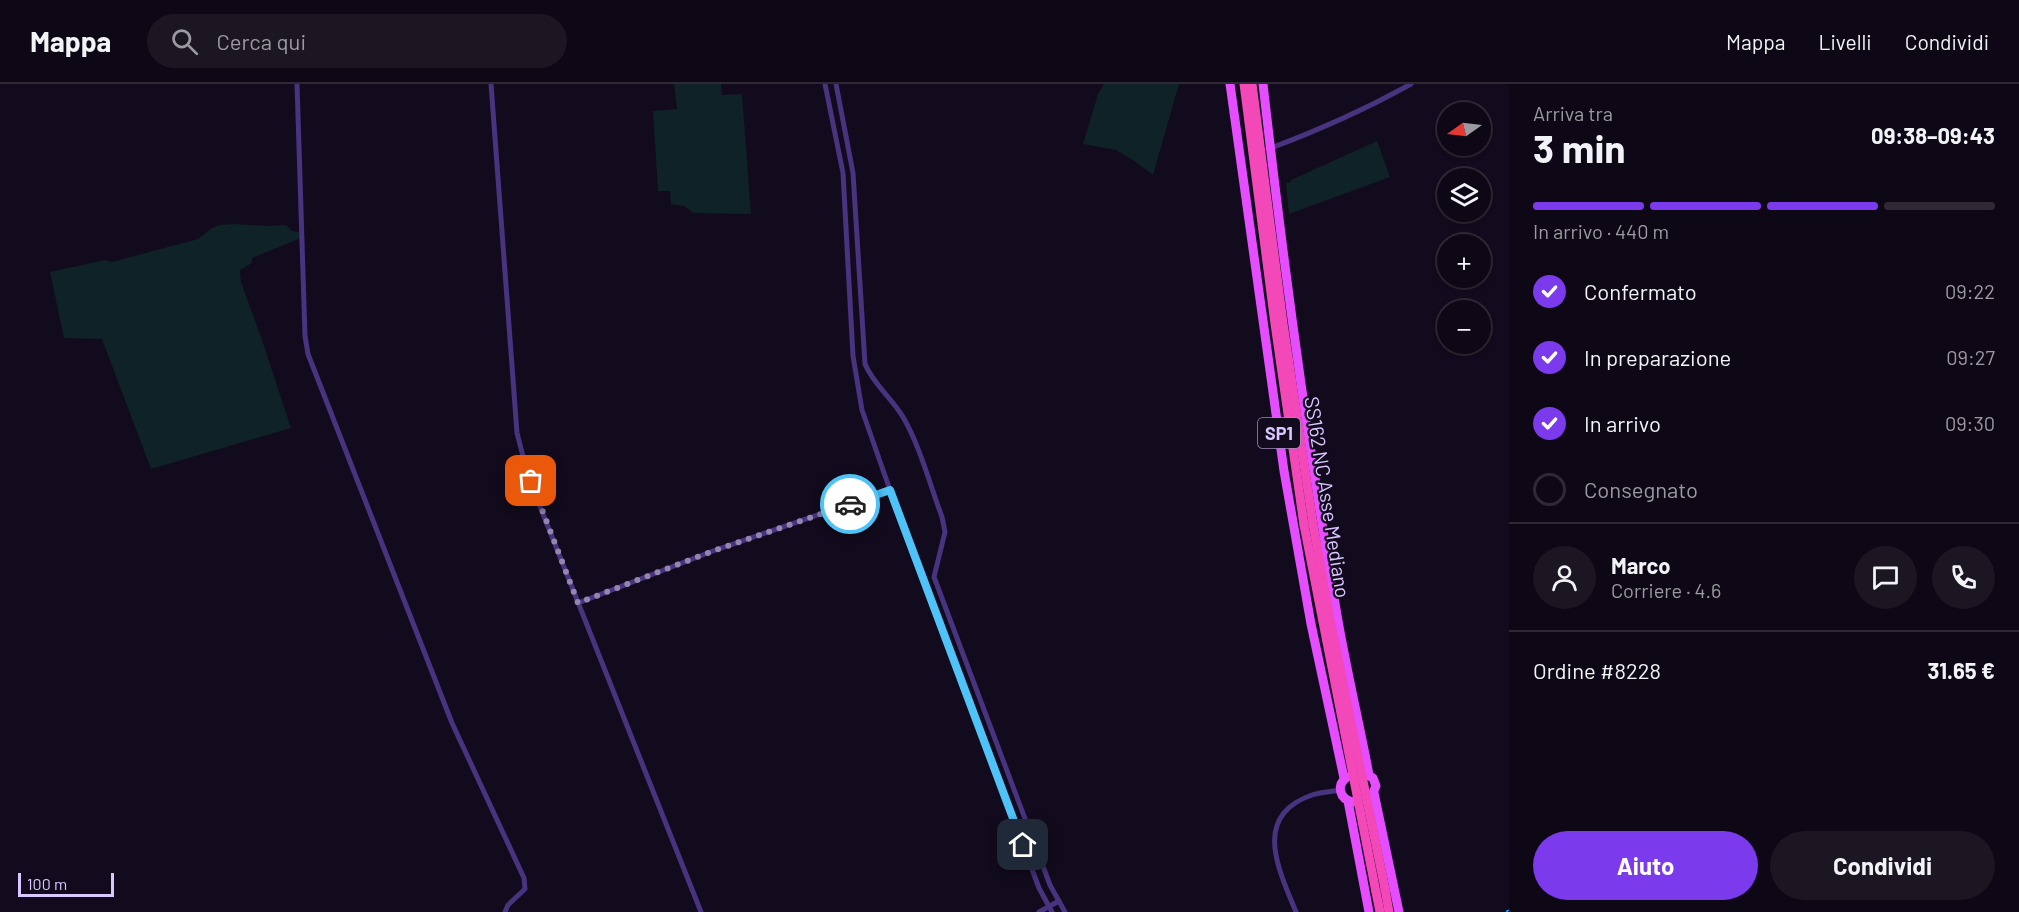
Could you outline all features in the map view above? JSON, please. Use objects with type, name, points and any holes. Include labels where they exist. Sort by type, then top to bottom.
[{"type":"highway","name":"SS162 NC Asse Mediano","points":[[1243,84],[1275,324],[1380,912]]},
{"type":"highway","name":"SS162 NC Asse Mediano","points":[[1252,84],[1309,524],[1389,912]]},
{"type":"main road","name":"SP1","points":[[1230,84],[1284,471],[1311,624],[1346,777],[1341,783],[1340,790]]},
{"type":"main road","name":"SP1","points":[[1263,84],[1270,148],[1337,617],[1367,774],[1375,782],[1372,795],[1399,912]]},
{"type":"main road","points":[[1340,790],[1341,796],[1351,802],[1369,912]]},
{"type":"street","points":[[297,84],[305,345],[452,723],[524,878],[525,889],[508,905],[505,912]]},
{"type":"street","points":[[491,84],[517,433],[528,472],[578,603],[624,713],[701,912]]},
{"type":"street","points":[[825,84],[843,173],[853,356],[862,410],[890,490],[1040,888],[1050,909]]},
{"type":"street","points":[[836,84],[853,173],[865,364],[903,417],[942,517],[945,532],[934,577],[1050,885],[1065,912]]},
{"type":"street","points":[[1270,148],[1314,132],[1411,84]]},
{"type":"street","points":[[578,603],[713,551],[890,490]]},
{"type":"street","points":[[1296,912],[1274,854],[1276,827],[1279,820],[1293,806],[1312,795],[1340,790]]},
{"type":"street","points":[[1039,912],[1050,909],[1059,901]]},
{"type":"green space","points":[[674,84],[721,84],[722,95],[742,94],[751,214],[694,213],[684,206],[671,204],[670,191],[658,191],[653,111],[677,109]]},
{"type":"green space","points":[[1104,84],[1179,84],[1153,175],[1116,150],[1083,144],[1098,94]]},
{"type":"green space","points":[[1377,141],[1390,177],[1289,214],[1286,183]]},
{"type":"green space","points":[[220,225],[286,225],[292,231],[299,232],[301,238],[252,258],[252,263],[240,270],[241,282],[291,428],[151,469],[102,339],[64,338],[50,272],[105,260],[112,262],[198,239]]},
{"type":"way so far","points":[[531,481],[578,603],[713,551],[850,504]]},
{"type":"route","points":[[850,504],[890,490],[1023,845]]}]
